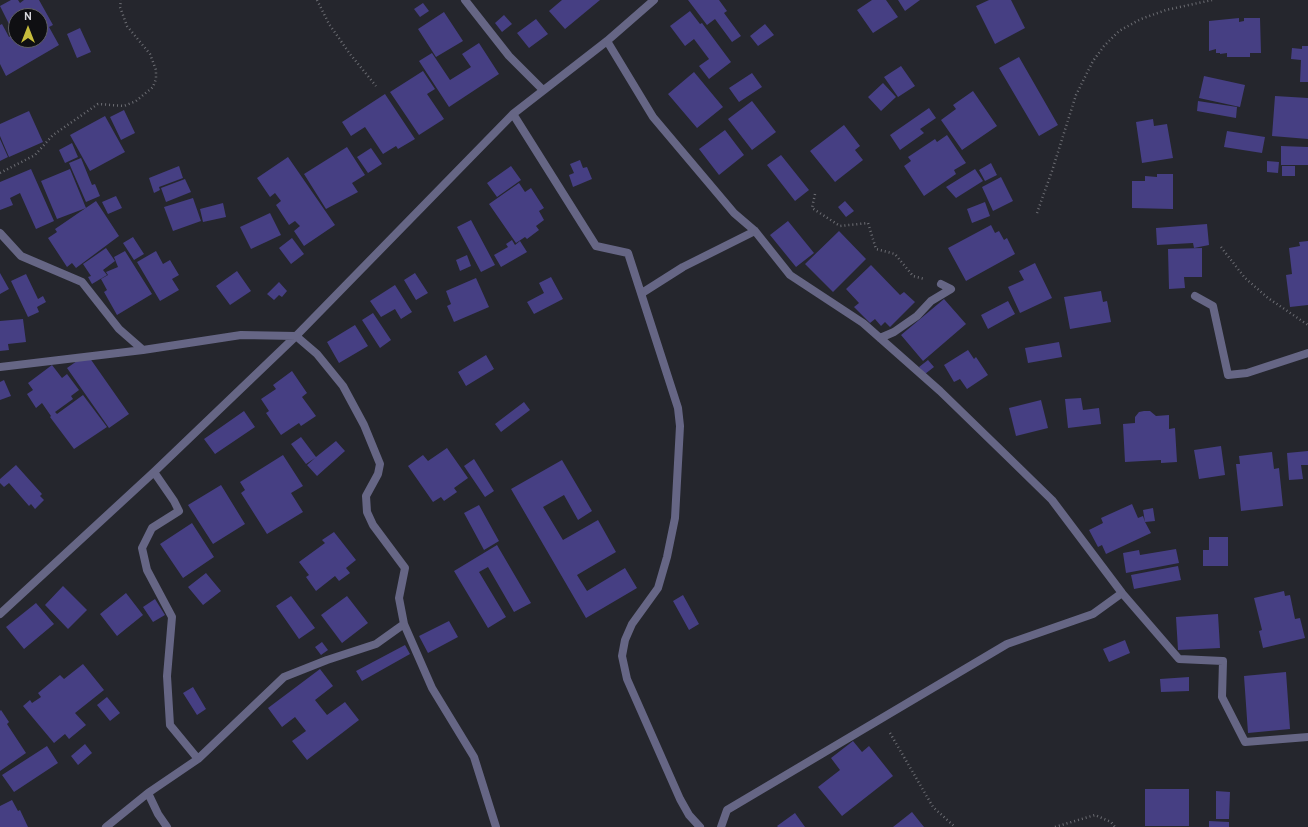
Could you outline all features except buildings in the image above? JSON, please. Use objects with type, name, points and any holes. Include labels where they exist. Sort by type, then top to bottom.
[{"type":"street","points":[[465,0],[509,56],[543,90]]},
{"type":"street","points":[[0,614],[154,472],[296,336],[513,114],[607,41],[654,0]]},
{"type":"street","points":[[607,41],[653,117],[734,214],[755,231],[790,275],[863,323],[940,391],[1052,500],[1122,594],[1179,659],[1223,661],[1222,697],[1245,742],[1308,736]]},
{"type":"street","points":[[513,114],[596,246],[628,253],[678,408],[680,426],[675,518],[661,581],[653,598],[632,624],[625,640],[622,656],[627,679],[677,792],[688,815],[700,827]]},
{"type":"street","points":[[642,293],[684,266],[755,231]]},
{"type":"street","points":[[0,233],[21,256],[82,282],[119,329],[143,350]]},
{"type":"street","points":[[880,338],[894,332],[917,316],[931,301],[952,290],[941,284]]},
{"type":"street","points":[[1195,296],[1213,306],[1228,375],[1247,373],[1308,353]]},
{"type":"street","points":[[0,367],[143,350],[241,335],[296,336],[317,354],[343,386],[364,425],[380,464],[378,474],[366,496],[365,505],[373,525],[405,568],[399,598],[404,624],[432,688],[474,757],[496,827]]},
{"type":"street","points":[[154,472],[179,511],[152,528],[142,548],[147,570],[172,617],[167,676],[170,725],[198,759]]},
{"type":"street","points":[[721,827],[727,810],[1007,644],[1093,614],[1122,594]]},
{"type":"street","points":[[106,827],[148,794],[198,759],[284,677],[327,660],[376,644],[404,624]]},
{"type":"street","points":[[148,794],[158,814],[167,827]]},
{"type":"path","points":[[0,173],[35,155],[53,134],[98,104],[124,106],[136,101],[152,87],[156,79],[156,70],[150,54],[127,26],[120,7],[121,0]]},
{"type":"path","points":[[317,0],[329,24],[350,54],[376,86]]},
{"type":"path","points":[[1037,213],[1076,95],[1093,61],[1104,46],[1119,31],[1141,19],[1166,10],[1212,0]]},
{"type":"path","points":[[815,194],[812,208],[840,226],[868,223],[876,248],[895,254],[913,276],[941,284]]},
{"type":"path","points":[[1221,247],[1245,278],[1268,298],[1308,325]]},
{"type":"path","points":[[883,718],[895,744],[933,807],[955,827]]},
{"type":"path","points":[[1055,827],[1095,815],[1111,822],[1115,827]]}]
